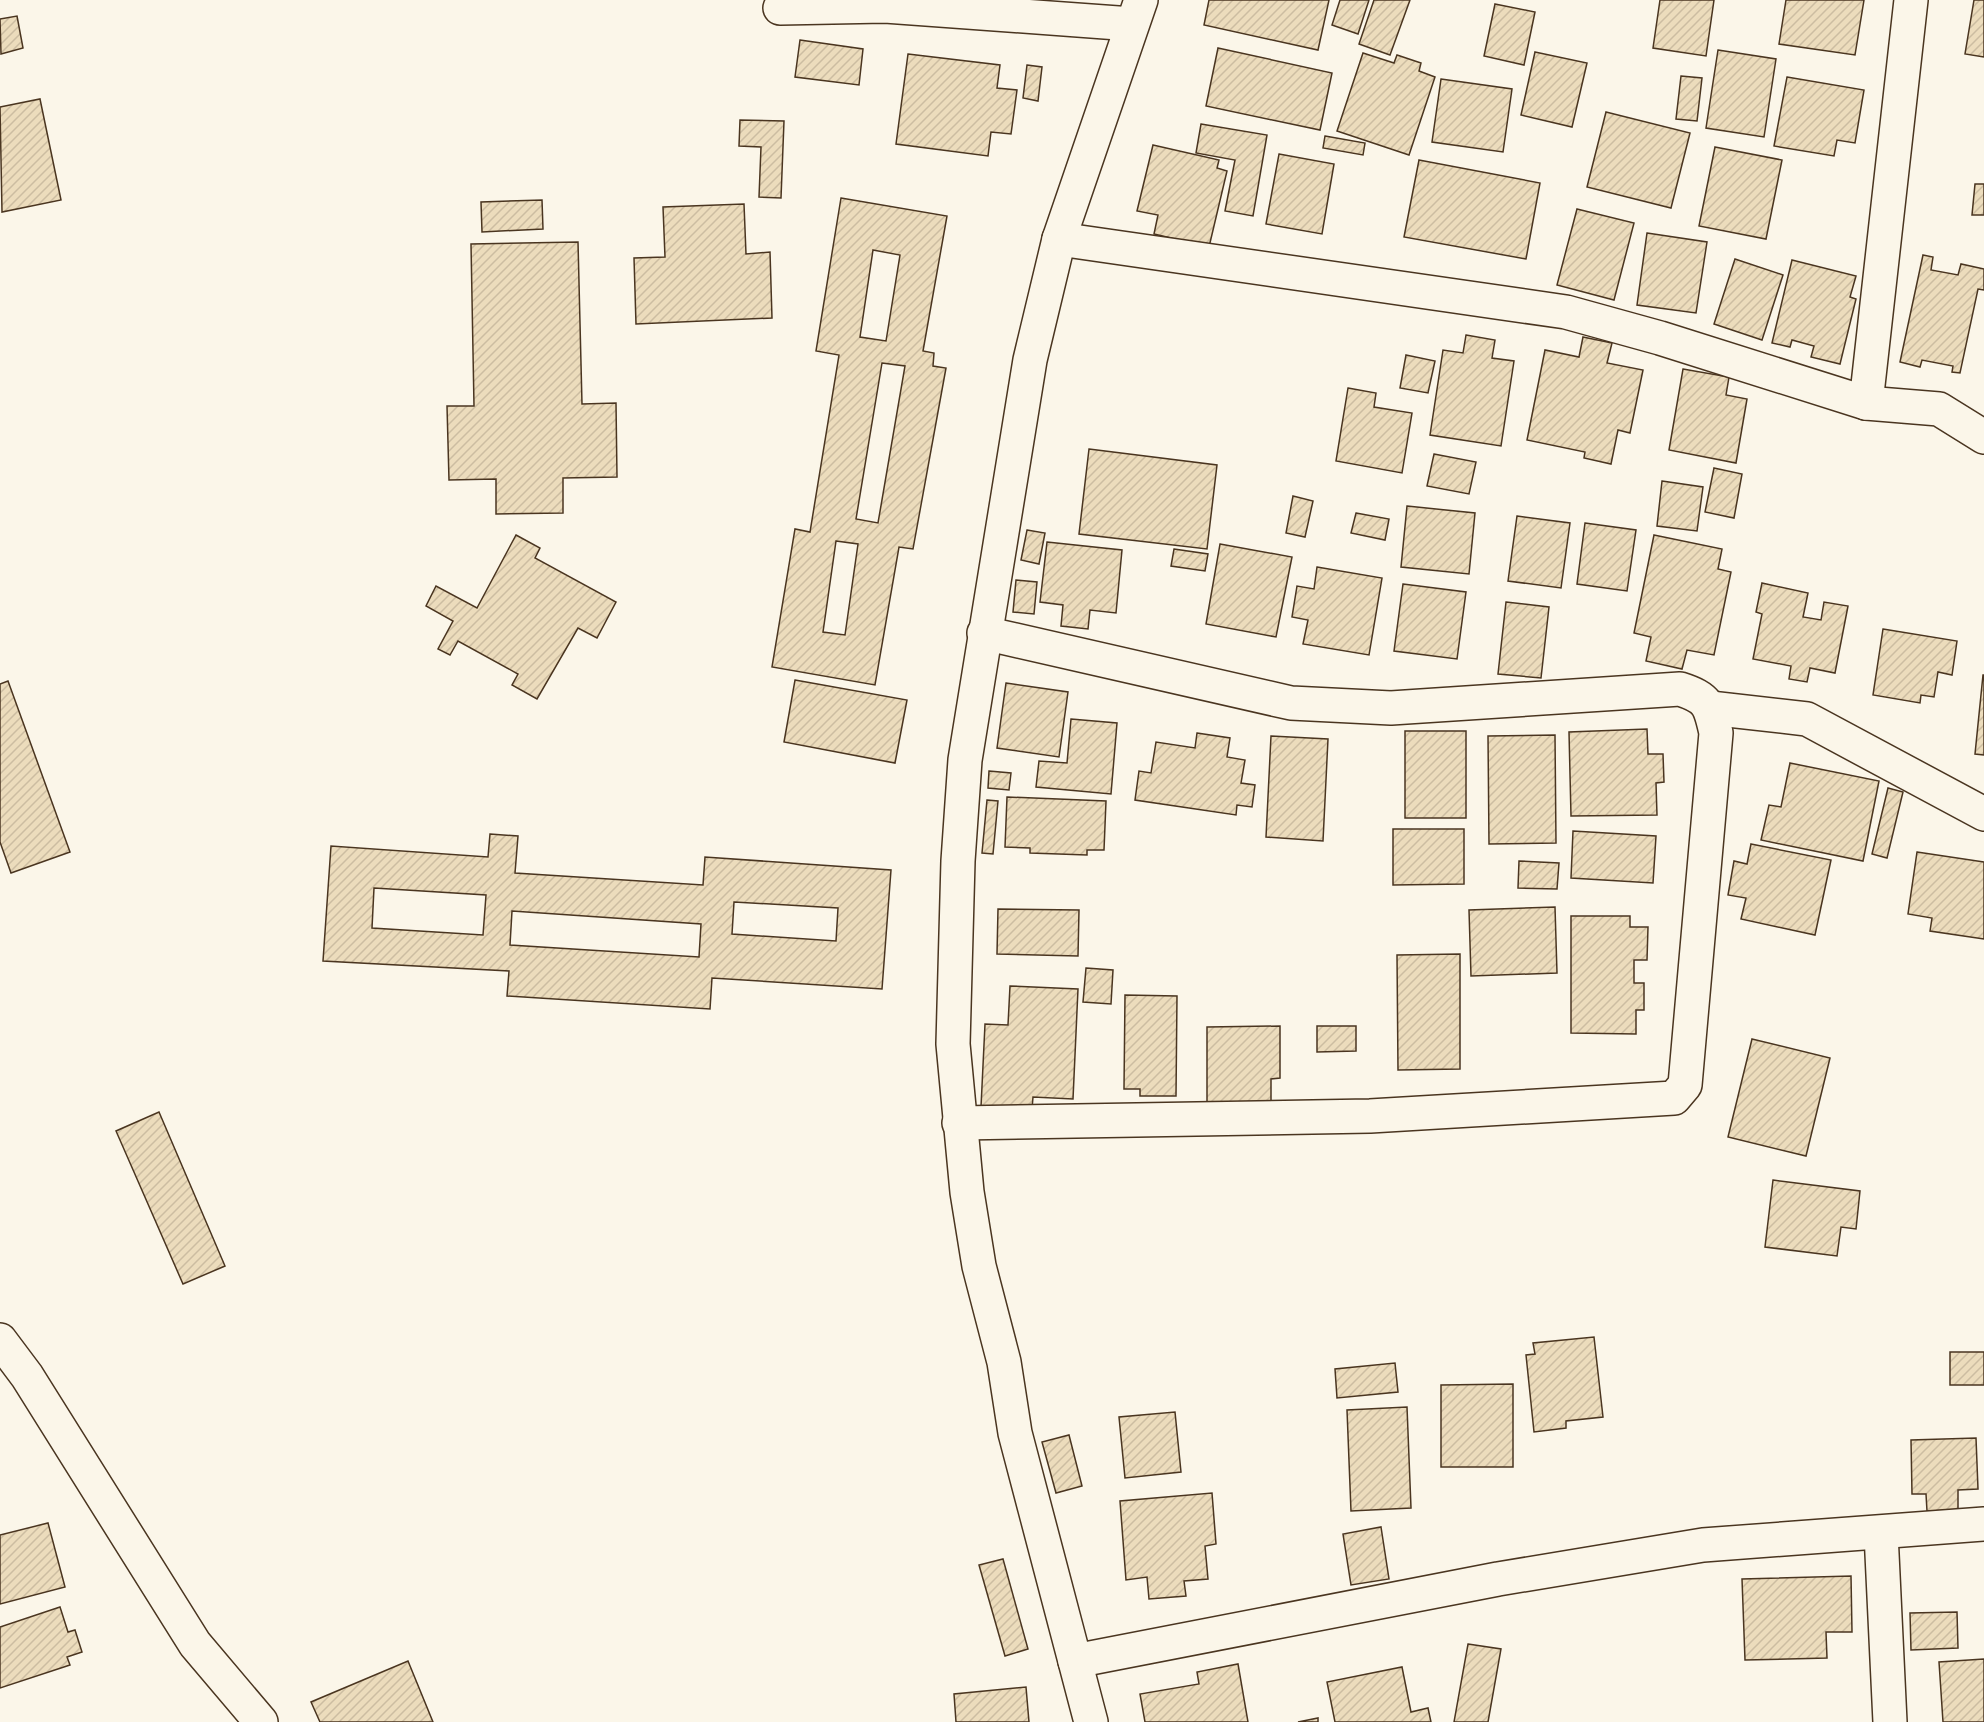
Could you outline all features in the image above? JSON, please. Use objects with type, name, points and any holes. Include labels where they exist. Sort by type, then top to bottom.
[{"type":"street","points":[[1866,403],[1911,0]]},
{"type":"street","points":[[780,8],[885,6],[1136,12],[1059,239],[1030,360],[965,759],[958,861],[953,1044],[959,1124],[979,1266],[1004,1362],[1015,1433],[1091,1722]]},
{"type":"street","points":[[1059,239],[1566,312],[1660,338],[1866,403],[1939,409],[1984,437]]},
{"type":"street","points":[[959,1124],[1370,1116],[1674,1098],[1685,1085],[1716,733],[1710,708],[1700,695],[1680,689],[1391,708],[1291,703],[984,633]]},
{"type":"street","points":[[1710,708],[1807,719],[1984,814]]},
{"type":"street","points":[[0,1340],[27,1376],[195,1644],[261,1722]]},
{"type":"street","points":[[1075,1662],[1498,1579],[1703,1545],[1984,1524]]},
{"type":"street","points":[[1881,1533],[1890,1722]]},
{"type":"building","points":[[1209,0],[1329,0],[1318,50],[1204,25]]},
{"type":"building","points":[[1340,0],[1369,0],[1358,34],[1332,25]]},
{"type":"building","points":[[1374,0],[1410,0],[1390,55],[1359,44]]},
{"type":"building","points":[[1660,0],[1714,0],[1706,56],[1653,48]]},
{"type":"building","points":[[1786,0],[1864,0],[1855,55],[1779,44]]},
{"type":"building","points":[[1974,0],[1984,0],[1984,57],[1965,54]]},
{"type":"building","points":[[1495,4],[1535,12],[1524,65],[1484,56]]},
{"type":"building","points":[[17,16],[23,48],[1,54],[0,19]]},
{"type":"building","points":[[800,40],[863,49],[859,85],[795,77]]},
{"type":"building","points":[[1218,48],[1332,73],[1320,130],[1206,106]]},
{"type":"building","points":[[1718,50],[1776,59],[1764,137],[1706,128]]},
{"type":"building","points":[[1535,52],[1587,63],[1572,127],[1521,115]]},
{"type":"building","points":[[1363,53],[1394,63],[1397,55],[1421,63],[1419,71],[1435,77],[1409,155],[1337,131]]},
{"type":"building","points":[[908,54],[1000,65],[997,88],[1017,90],[1011,134],[991,132],[988,156],[896,144]]},
{"type":"building","points":[[1027,65],[1042,67],[1038,101],[1023,98]]},
{"type":"building","points":[[1681,76],[1702,78],[1697,121],[1676,119]]},
{"type":"building","points":[[1787,77],[1864,90],[1855,143],[1837,140],[1834,156],[1774,146]]},
{"type":"building","points":[[1441,79],[1512,89],[1503,152],[1432,142]]},
{"type":"building","points":[[40,99],[61,200],[2,212],[0,107]]},
{"type":"building","points":[[1606,112],[1690,133],[1671,208],[1587,187]]},
{"type":"building","points":[[740,120],[784,121],[781,198],[759,197],[761,147],[739,146]]},
{"type":"building","points":[[1201,124],[1267,135],[1253,216],[1225,211],[1235,160],[1196,153]]},
{"type":"building","points":[[1325,136],[1365,143],[1363,155],[1323,148]]},
{"type":"building","points":[[1153,145],[1219,160],[1217,168],[1227,171],[1209,247],[1154,234],[1158,215],[1137,211]]},
{"type":"building","points":[[1715,147],[1782,160],[1766,239],[1699,226]]},
{"type":"building","points":[[1279,154],[1334,164],[1322,234],[1266,224]]},
{"type":"building","points":[[1419,160],[1540,183],[1526,259],[1404,237]]},
{"type":"building","points":[[1975,184],[1984,184],[1984,215],[1972,215]]},
{"type":"building","points":[[841,198],[947,216],[923,351],[934,353],[933,366],[946,368],[913,549],[899,547],[875,685],[772,667],[795,529],[810,532],[839,355],[816,351]],"holes":[[[873,250],[900,255],[886,341],[860,337]],[[882,363],[905,366],[878,523],[856,519]],[[836,541],[858,544],[845,635],[823,632]]]},
{"type":"building","points":[[542,200],[543,229],[482,232],[481,202]]},
{"type":"building","points":[[744,204],[746,254],[770,252],[772,318],[636,324],[634,258],[665,257],[663,207]]},
{"type":"building","points":[[1577,209],[1634,223],[1614,300],[1557,285]]},
{"type":"building","points":[[1647,233],[1707,242],[1696,313],[1637,305]]},
{"type":"building","points":[[578,242],[582,404],[616,403],[617,477],[563,478],[563,513],[496,514],[496,479],[449,480],[447,406],[474,406],[471,244]]},
{"type":"building","points":[[1923,255],[1933,257],[1931,270],[1958,275],[1961,264],[1984,269],[1984,290],[1978,289],[1960,373],[1952,372],[1953,366],[1922,360],[1920,367],[1900,362]]},
{"type":"building","points":[[1735,259],[1783,275],[1762,340],[1714,324]]},
{"type":"building","points":[[1792,260],[1856,276],[1850,297],[1856,299],[1840,364],[1811,357],[1814,346],[1792,340],[1790,347],[1772,343]]},
{"type":"building","points":[[1466,335],[1495,340],[1492,358],[1514,361],[1501,446],[1430,435],[1443,350],[1463,353]]},
{"type":"building","points":[[1583,337],[1612,343],[1607,363],[1643,370],[1630,433],[1618,430],[1611,464],[1584,458],[1585,452],[1527,440],[1545,350],[1579,357]]},
{"type":"building","points":[[1406,355],[1435,361],[1428,393],[1400,388]]},
{"type":"building","points":[[1683,369],[1729,377],[1726,395],[1747,399],[1736,463],[1669,450]]},
{"type":"building","points":[[1348,388],[1376,393],[1374,407],[1412,413],[1402,473],[1336,461]]},
{"type":"building","points":[[1089,449],[1217,465],[1207,549],[1079,534]]},
{"type":"building","points":[[1434,454],[1476,462],[1469,494],[1427,486]]},
{"type":"building","points":[[1714,468],[1742,474],[1734,518],[1705,512]]},
{"type":"building","points":[[1662,481],[1703,487],[1697,531],[1657,526]]},
{"type":"building","points":[[1293,496],[1313,501],[1305,537],[1286,533]]},
{"type":"building","points":[[1407,506],[1475,513],[1469,574],[1401,567]]},
{"type":"building","points":[[1356,513],[1389,519],[1385,540],[1351,533]]},
{"type":"building","points":[[1517,516],[1570,523],[1561,588],[1508,581]]},
{"type":"building","points":[[1585,523],[1636,530],[1627,591],[1577,584]]},
{"type":"building","points":[[1027,530],[1045,533],[1039,564],[1021,560]]},
{"type":"building","points":[[516,535],[540,548],[535,558],[616,602],[597,638],[578,628],[537,699],[512,685],[518,674],[458,641],[450,655],[438,649],[453,621],[426,606],[436,586],[477,608]]},
{"type":"building","points":[[1654,535],[1722,549],[1718,569],[1731,572],[1714,655],[1687,650],[1682,669],[1646,661],[1651,637],[1634,633]]},
{"type":"building","points":[[1047,542],[1122,550],[1116,613],[1090,610],[1088,629],[1061,626],[1063,605],[1040,602]]},
{"type":"building","points":[[1220,544],[1292,557],[1276,637],[1206,624]]},
{"type":"building","points":[[1174,549],[1208,554],[1205,571],[1171,566]]},
{"type":"building","points":[[1317,567],[1382,578],[1369,655],[1303,644],[1308,620],[1292,617],[1297,586],[1314,589]]},
{"type":"building","points":[[1016,580],[1037,582],[1034,614],[1013,612]]},
{"type":"building","points":[[1762,583],[1808,593],[1803,617],[1821,620],[1824,602],[1848,606],[1835,673],[1810,668],[1807,682],[1789,679],[1791,666],[1753,659],[1762,614],[1756,612]]},
{"type":"building","points":[[1403,584],[1466,592],[1457,659],[1394,651]]},
{"type":"building","points":[[1506,602],[1549,607],[1541,678],[1498,674]]},
{"type":"building","points":[[1883,629],[1957,641],[1952,675],[1938,672],[1934,697],[1921,695],[1920,703],[1873,695]]},
{"type":"building","points":[[1984,675],[1984,755],[1975,754]]},
{"type":"building","points":[[795,680],[907,700],[895,763],[784,742]]},
{"type":"building","points":[[8,681],[70,852],[11,873],[0,842],[0,684]]},
{"type":"building","points":[[1006,683],[1068,692],[1059,757],[997,748]]},
{"type":"building","points":[[1071,719],[1117,723],[1111,794],[1036,787],[1039,761],[1067,763]]},
{"type":"building","points":[[1647,729],[1648,754],[1663,754],[1664,782],[1656,783],[1657,815],[1571,816],[1569,732]]},
{"type":"building","points":[[1405,731],[1466,731],[1466,818],[1405,818]]},
{"type":"building","points":[[1197,733],[1230,738],[1227,757],[1245,760],[1241,783],[1255,785],[1252,807],[1237,805],[1236,815],[1135,800],[1139,771],[1151,773],[1156,742],[1195,748]]},
{"type":"building","points":[[1555,735],[1556,843],[1489,844],[1488,736]]},
{"type":"building","points":[[1271,736],[1328,739],[1323,841],[1266,837]]},
{"type":"building","points":[[1790,763],[1879,781],[1863,861],[1761,840],[1769,805],[1781,807]]},
{"type":"building","points":[[989,771],[1011,773],[1009,790],[988,788]]},
{"type":"building","points":[[1888,788],[1903,792],[1887,858],[1872,854]]},
{"type":"building","points":[[1007,797],[1106,801],[1104,850],[1087,850],[1087,855],[1030,853],[1030,848],[1005,847]]},
{"type":"building","points":[[987,800],[998,801],[993,854],[982,853]]},
{"type":"building","points":[[1393,829],[1464,829],[1464,884],[1393,885]]},
{"type":"building","points":[[1573,831],[1656,836],[1653,883],[1571,878]]},
{"type":"building","points":[[490,834],[518,836],[515,873],[703,885],[705,857],[891,870],[882,989],[712,978],[710,1009],[507,996],[509,971],[323,961],[331,846],[488,857]],"holes":[[[374,888],[486,895],[483,935],[372,928]],[[734,902],[838,908],[836,941],[732,934]],[[512,911],[701,924],[699,957],[510,945]]]},
{"type":"building","points":[[1751,844],[1831,860],[1815,935],[1741,919],[1746,898],[1728,895],[1734,861],[1747,864]]},
{"type":"building","points":[[1917,852],[1984,862],[1984,939],[1930,931],[1932,918],[1908,914]]},
{"type":"building","points":[[1519,861],[1559,863],[1557,889],[1518,888]]},
{"type":"building","points":[[1555,907],[1557,973],[1471,976],[1469,910]]},
{"type":"building","points":[[998,909],[1079,910],[1078,956],[997,954]]},
{"type":"building","points":[[1571,916],[1630,916],[1630,927],[1648,927],[1647,960],[1634,960],[1634,983],[1644,983],[1644,1010],[1636,1010],[1636,1034],[1571,1033]]},
{"type":"building","points":[[1460,954],[1460,1069],[1398,1070],[1397,955]]},
{"type":"building","points":[[1086,968],[1113,970],[1111,1004],[1083,1002]]},
{"type":"building","points":[[1010,986],[1078,989],[1073,1099],[1033,1097],[1032,1109],[981,1107],[985,1024],[1008,1025]]},
{"type":"building","points":[[1125,995],[1177,996],[1176,1096],[1140,1096],[1140,1089],[1124,1089]]},
{"type":"building","points":[[1280,1026],[1280,1078],[1271,1079],[1271,1107],[1207,1108],[1207,1027]]},
{"type":"building","points":[[1317,1026],[1356,1026],[1356,1051],[1317,1052]]},
{"type":"building","points":[[1752,1039],[1830,1058],[1806,1156],[1728,1137]]},
{"type":"building","points":[[159,1112],[225,1266],[183,1284],[116,1131]]},
{"type":"building","points":[[1773,1180],[1860,1191],[1856,1229],[1841,1227],[1837,1256],[1765,1247]]},
{"type":"building","points":[[1594,1337],[1603,1417],[1566,1421],[1566,1428],[1534,1432],[1526,1355],[1535,1354],[1533,1343]]},
{"type":"building","points":[[1950,1352],[1984,1352],[1984,1385],[1950,1385]]},
{"type":"building","points":[[1395,1363],[1398,1392],[1337,1398],[1335,1369]]},
{"type":"building","points":[[1513,1384],[1513,1467],[1441,1467],[1441,1385]]},
{"type":"building","points":[[1407,1407],[1411,1508],[1351,1511],[1347,1410]]},
{"type":"building","points":[[1175,1412],[1181,1472],[1125,1478],[1119,1417]]},
{"type":"building","points":[[1069,1435],[1082,1486],[1056,1493],[1042,1442]]},
{"type":"building","points":[[1976,1438],[1978,1489],[1958,1490],[1958,1510],[1927,1511],[1926,1494],[1912,1494],[1911,1440]]},
{"type":"building","points":[[1212,1493],[1216,1544],[1205,1546],[1208,1579],[1184,1581],[1186,1596],[1149,1599],[1147,1577],[1126,1580],[1120,1501]]},
{"type":"building","points":[[48,1523],[65,1587],[0,1604],[0,1535]]},
{"type":"building","points":[[1381,1527],[1389,1579],[1351,1585],[1343,1534]]},
{"type":"building","points":[[1003,1559],[1028,1649],[1005,1656],[979,1565]]},
{"type":"building","points":[[1851,1576],[1852,1632],[1826,1632],[1827,1658],[1745,1660],[1742,1579]]},
{"type":"building","points":[[60,1607],[68,1632],[75,1630],[82,1652],[67,1657],[70,1665],[0,1688],[0,1627]]},
{"type":"building","points":[[1957,1612],[1958,1648],[1911,1650],[1910,1613]]},
{"type":"building","points":[[1468,1644],[1501,1649],[1488,1722],[1454,1722]]},
{"type":"building","points":[[1984,1659],[1984,1722],[1943,1722],[1939,1662]]},
{"type":"building","points":[[408,1661],[433,1722],[320,1722],[311,1702]]},
{"type":"building","points":[[1238,1664],[1248,1722],[1145,1722],[1140,1694],[1199,1684],[1197,1672]]},
{"type":"building","points":[[1402,1667],[1411,1712],[1428,1708],[1431,1722],[1335,1722],[1327,1682]]},
{"type":"building","points":[[1026,1687],[1029,1722],[956,1722],[954,1694]]},
{"type":"building","points":[[1318,1718],[1318,1722],[1298,1722]]}]
